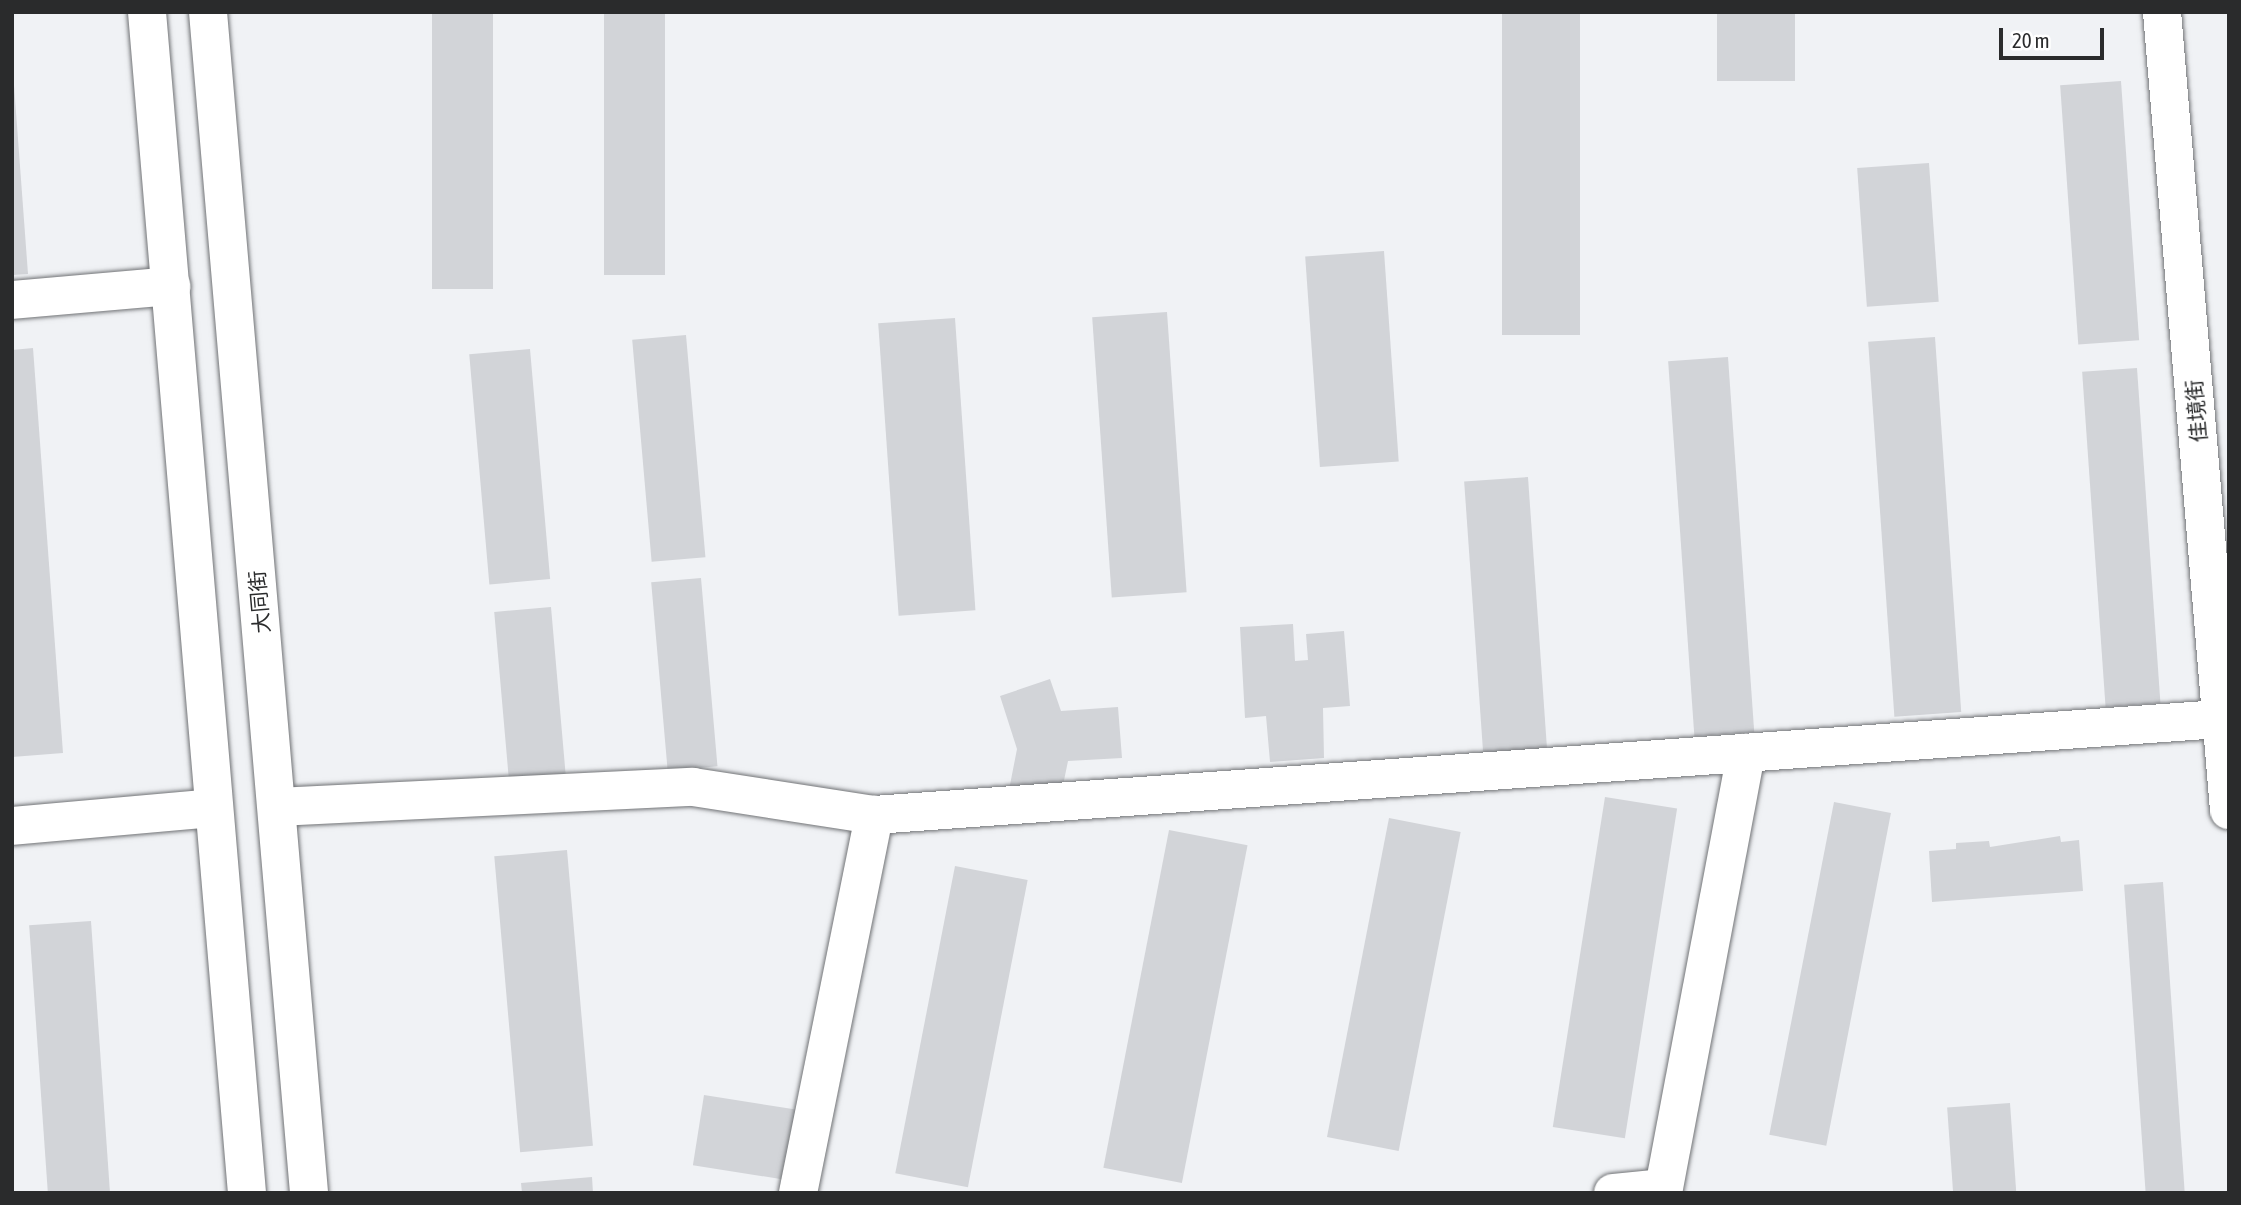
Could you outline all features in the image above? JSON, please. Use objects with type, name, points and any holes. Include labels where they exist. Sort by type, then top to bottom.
[{"type":"street","points":[[147,12],[211,796],[247,1193]]},
{"type":"street","name":"大同街","points":[[208,12],[309,1193]]},
{"type":"street","name":"佳境街","points":[[2162,12],[2229,810]]},
{"type":"street","points":[[12,300],[171,286]]},
{"type":"street","points":[[277,807],[692,787],[874,815],[2221,719]]},
{"type":"street","points":[[1613,1193],[1663,1191],[1746,753]]},
{"type":"street","points":[[12,799],[211,796]]},
{"type":"street","points":[[12,826],[211,796]]},
{"type":"street","points":[[798,1193],[874,815]]},
{"type":"building","points":[[432,12],[493,12],[493,289],[432,289]]},
{"type":"building","points":[[604,12],[665,12],[665,275],[604,275]]},
{"type":"building","points":[[1502,12],[1580,12],[1580,335],[1502,335]]},
{"type":"building","points":[[1717,12],[1795,12],[1795,81],[1717,81]]},
{"type":"building","points":[[12,58],[28,274],[12,275]]},
{"type":"building","points":[[2121,81],[2139,340],[2078,345],[2060,85]]},
{"type":"building","points":[[1929,163],[1939,302],[1867,307],[1857,168]]},
{"type":"building","points":[[1384,251],[1399,461],[1320,467],[1305,257]]},
{"type":"building","points":[[1167,312],[1187,592],[1112,598],[1092,317]]},
{"type":"building","points":[[955,318],[975,610],[899,616],[878,323]]},
{"type":"building","points":[[686,335],[705,557],[652,562],[632,340]]},
{"type":"building","points":[[1935,337],[1961,712],[1894,717],[1868,342]]},
{"type":"building","points":[[33,348],[63,753],[12,757],[12,350]]},
{"type":"building","points":[[530,349],[550,579],[489,584],[469,354]]},
{"type":"building","points":[[1728,357],[1754,732],[1694,736],[1668,361]]},
{"type":"building","points":[[2137,368],[2160,703],[2106,707],[2082,372]]},
{"type":"building","points":[[1528,477],[1547,749],[1483,754],[1464,481]]},
{"type":"building","points":[[701,578],[717,766],[668,771],[651,582]]},
{"type":"building","points":[[551,607],[566,779],[509,784],[494,612]]},
{"type":"building","points":[[1293,624],[1295,661],[1308,660],[1306,634],[1344,631],[1350,706],[1323,708],[1324,758],[1270,762],[1266,716],[1245,718],[1240,627]]},
{"type":"building","points":[[1050,679],[1061,711],[1118,707],[1122,758],[1068,761],[1060,800],[1009,790],[1017,749],[1000,696]]},
{"type":"building","points":[[1605,797],[1677,808],[1625,1138],[1553,1127]]},
{"type":"building","points":[[1834,802],[1891,813],[1826,1146],[1769,1135]]},
{"type":"building","points":[[1389,818],[1461,832],[1399,1151],[1327,1137]]},
{"type":"building","points":[[1169,830],[1248,845],[1182,1183],[1103,1168]]},
{"type":"building","points":[[2060,836],[2061,842],[2079,840],[2083,891],[1932,902],[1929,851],[1956,849],[1956,843],[1989,841],[1990,847]]},
{"type":"building","points":[[567,850],[593,1146],[520,1152],[494,856]]},
{"type":"building","points":[[955,866],[1028,880],[968,1187],[895,1173]]},
{"type":"building","points":[[2163,882],[2185,1193],[2146,1193],[2124,885]]},
{"type":"building","points":[[91,921],[110,1193],[48,1193],[29,925]]},
{"type":"building","points":[[704,1095],[804,1111],[793,1181],[693,1165]]},
{"type":"building","points":[[2010,1103],[2016,1193],[1953,1193],[1947,1107]]},
{"type":"building","points":[[592,1177],[593,1193],[522,1193],[521,1183]]}]
